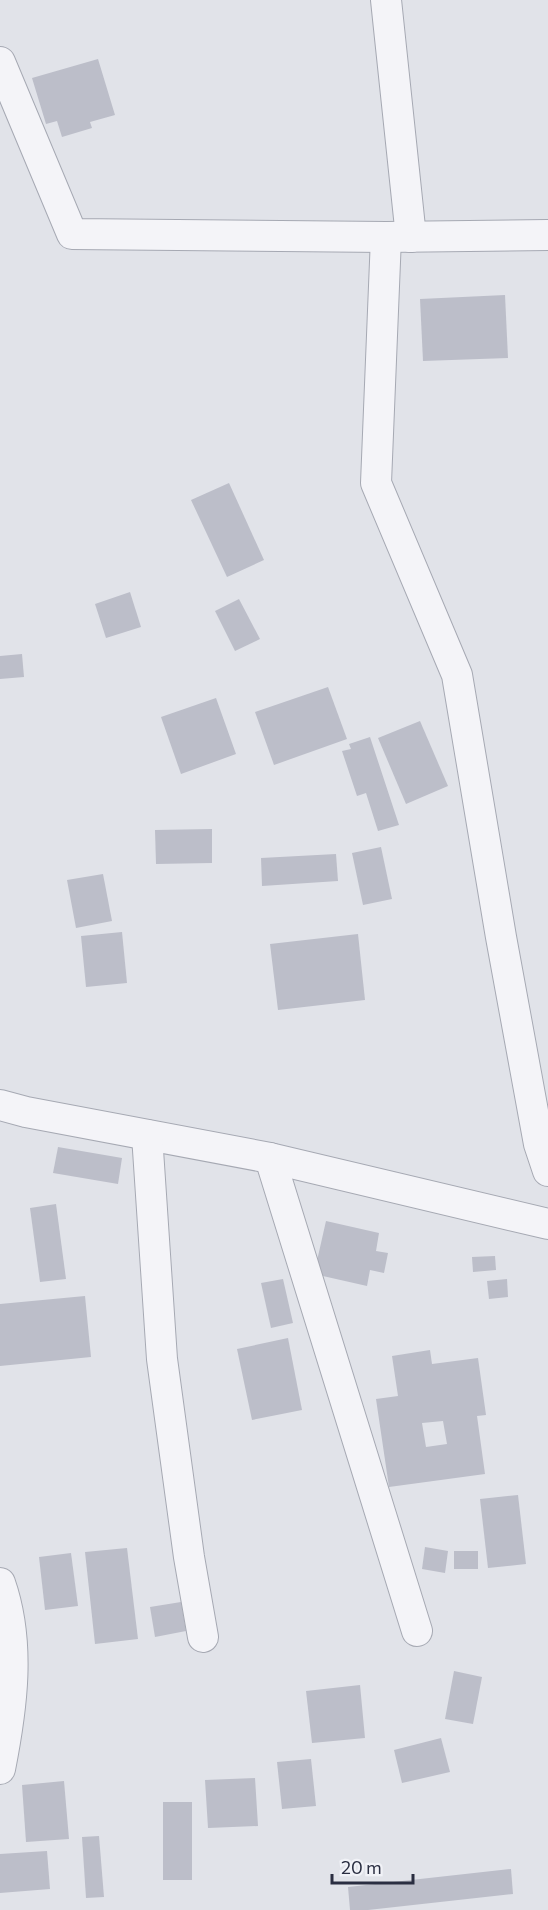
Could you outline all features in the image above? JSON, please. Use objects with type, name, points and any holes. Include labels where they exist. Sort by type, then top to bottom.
[{"type":"street","points":[[386,0],[399,237],[376,483],[457,675],[507,972],[539,1144],[548,1171]]},
{"type":"street","points":[[0,62],[72,234],[548,236]]},
{"type":"street","points":[[0,1105],[26,1112],[270,1158],[548,1224]]},
{"type":"street","points":[[147,1135],[162,1359],[189,1557],[203,1637]]},
{"type":"street","points":[[270,1158],[417,1631]]},
{"type":"street","points":[[0,1583],[6,1599],[14,1652],[10,1718],[0,1769]]},
{"type":"building","points":[[98,59],[115,115],[90,122],[92,128],[62,137],[57,121],[46,124],[32,78]]},
{"type":"building","points":[[505,295],[508,358],[423,361],[420,299]]},
{"type":"building","points":[[229,483],[264,560],[227,577],[191,500]]},
{"type":"building","points":[[130,592],[141,627],[106,638],[95,604]]},
{"type":"building","points":[[239,599],[260,639],[235,651],[215,611]]},
{"type":"building","points":[[22,654],[24,677],[0,679],[0,656]]},
{"type":"building","points":[[328,687],[347,739],[274,765],[255,712]]},
{"type":"building","points":[[216,698],[236,754],[181,774],[161,717]]},
{"type":"building","points":[[420,721],[448,786],[406,804],[378,738]]},
{"type":"building","points":[[370,737],[399,825],[378,831],[366,793],[357,796],[342,751],[351,749],[349,744]]},
{"type":"building","points":[[212,829],[212,863],[156,864],[155,830]]},
{"type":"building","points":[[381,847],[392,899],[363,905],[352,853]]},
{"type":"building","points":[[336,854],[338,881],[262,886],[261,858]]},
{"type":"building","points":[[103,874],[112,921],[76,928],[67,880]]},
{"type":"building","points":[[122,932],[127,983],[86,987],[81,936]]},
{"type":"building","points":[[358,934],[365,1000],[278,1010],[270,944]]},
{"type":"building","points":[[58,1147],[122,1158],[118,1184],[53,1173]]},
{"type":"building","points":[[56,1204],[66,1279],[40,1282],[30,1208]]},
{"type":"building","points":[[326,1221],[379,1233],[376,1251],[388,1253],[384,1273],[370,1270],[367,1286],[314,1274]]},
{"type":"building","points":[[495,1256],[496,1270],[473,1272],[472,1257]]},
{"type":"building","points":[[283,1279],[293,1323],[271,1328],[261,1283]]},
{"type":"building","points":[[507,1279],[508,1297],[489,1299],[487,1281]]},
{"type":"building","points":[[85,1296],[91,1357],[0,1366],[0,1304]]},
{"type":"building","points":[[288,1338],[302,1410],[252,1420],[237,1349]]},
{"type":"building","points":[[430,1350],[432,1364],[478,1358],[486,1415],[477,1416],[485,1474],[389,1487],[376,1399],[398,1396],[392,1356]],"holes":[[[443,1421],[447,1444],[426,1447],[422,1423]]]},
{"type":"building","points":[[518,1495],[526,1564],[488,1568],[480,1499]]},
{"type":"building","points":[[425,1547],[448,1551],[445,1573],[422,1569]]},
{"type":"building","points":[[127,1548],[138,1639],[95,1644],[85,1552]]},
{"type":"building","points":[[454,1551],[478,1551],[478,1569],[454,1569]]},
{"type":"building","points":[[71,1553],[78,1606],[45,1610],[39,1557]]},
{"type":"building","points":[[181,1602],[186,1631],[155,1637],[150,1607]]},
{"type":"building","points":[[454,1671],[482,1677],[473,1724],[445,1719]]},
{"type":"building","points":[[360,1685],[365,1738],[312,1743],[306,1691]]},
{"type":"building","points":[[441,1738],[450,1772],[402,1783],[394,1750]]},
{"type":"building","points":[[311,1759],[316,1806],[282,1809],[277,1762]]},
{"type":"building","points":[[255,1778],[258,1826],[208,1828],[205,1780]]},
{"type":"building","points":[[64,1781],[69,1839],[26,1842],[22,1785]]},
{"type":"building","points":[[163,1802],[192,1802],[192,1880],[163,1880]]},
{"type":"building","points":[[99,1836],[104,1897],[86,1898],[82,1837]]},
{"type":"building","points":[[47,1851],[50,1889],[0,1893],[0,1854]]},
{"type":"building","points":[[511,1869],[513,1894],[350,1910],[348,1887]]}]
